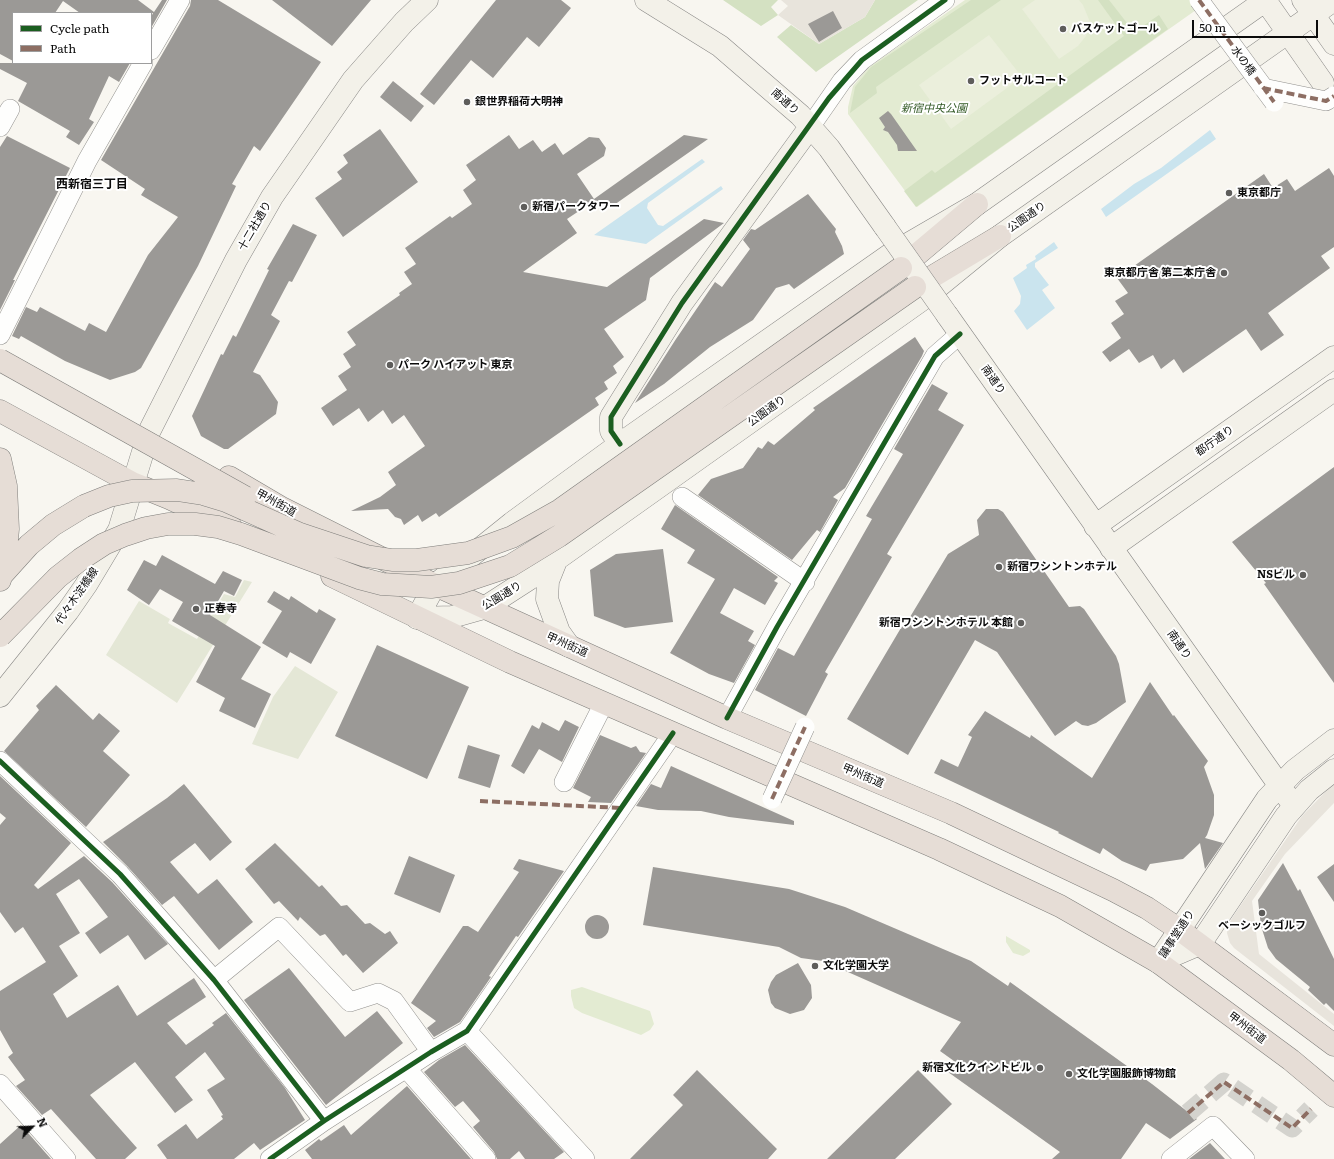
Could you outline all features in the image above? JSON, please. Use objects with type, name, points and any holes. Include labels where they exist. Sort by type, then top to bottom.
[{"type":"highway","points":[[0,576],[29,545],[53,525],[84,506],[109,496],[151,489],[196,493],[226,501],[300,534],[341,549],[366,556],[392,560],[416,560],[468,553],[512,537],[560,510],[901,268],[977,204]]},
{"type":"highway","points":[[0,636],[58,577],[81,559],[104,544],[124,535],[146,528],[168,524],[195,524],[218,527],[248,536],[359,578],[382,584],[423,587],[452,584],[510,566],[559,536],[915,287],[1000,236]]},
{"type":"highway","name":"甲州街道","points":[[0,356],[149,432],[280,507],[436,586],[727,718],[951,813],[1084,876],[1146,908],[1200,944]]},
{"type":"highway","points":[[0,360],[341,549]]},
{"type":"highway","points":[[0,411],[132,483],[169,498],[417,618],[673,733]]},
{"type":"highway","points":[[0,459],[6,486],[8,529],[6,556],[0,580]]},
{"type":"highway","name":"甲州街道","points":[[673,733],[939,849],[1060,906],[1158,962],[1284,1056],[1334,1096]]},
{"type":"highway","points":[[1200,944],[1334,1045]]},
{"type":"main road","name":"十二社通り","points":[[132,483],[149,432],[236,260],[272,197],[353,80],[404,22],[427,0]]},
{"type":"main road","name":"南通り","points":[[646,0],[720,46],[751,71],[810,127],[829,148],[1278,787],[1294,806]]},
{"type":"main road","points":[[417,618],[436,586],[512,523],[620,444],[891,254],[977,204],[1265,0],[1328,89]]},
{"type":"main road","name":"公園通り","points":[[417,618],[452,617],[484,608],[556,560],[923,299],[1000,236],[1288,33],[1308,7],[1334,0]]},
{"type":"main road","points":[[1308,7],[1334,44]]},
{"type":"main road","points":[[620,444],[611,430],[611,417],[682,303],[810,127]]},
{"type":"main road","name":"都庁通り","points":[[1095,526],[1334,357]]},
{"type":"main road","points":[[1111,548],[1334,390]]},
{"type":"main road","name":"代々木淀橋線","points":[[0,696],[68,611],[94,573],[119,530],[132,483]]},
{"type":"main road","points":[[556,560],[548,581],[547,599],[559,632],[569,646]]},
{"type":"main road","name":"議事堂通り","points":[[1158,962],[1257,814],[1278,787],[1311,756],[1334,740]]},
{"type":"main road","points":[[1200,944],[1294,806],[1309,790],[1334,770]]},
{"type":"main road","name":"議事堂通り","points":[[1158,962],[1200,944]]},
{"type":"street","points":[[152,48],[180,0]]},
{"type":"street","points":[[810,127],[842,81],[862,60],[945,0]]},
{"type":"street","name":"水の橋","points":[[1200,0],[1268,95],[1326,101],[1328,89]]},
{"type":"street","points":[[0,335],[86,161],[142,64]]},
{"type":"street","points":[[0,127],[10,109]]},
{"type":"street","points":[[727,718],[777,627],[805,582],[935,356],[960,334]]},
{"type":"street","points":[[682,498],[805,582]]},
{"type":"street","points":[[564,782],[604,703]]},
{"type":"street","points":[[772,799],[805,727]]},
{"type":"street","points":[[270,1159],[324,1121],[431,1052],[467,1031],[673,733]]},
{"type":"street","points":[[0,761],[120,874],[214,980],[324,1121]]},
{"type":"street","points":[[214,980],[279,927],[350,1002],[378,993],[394,1001],[431,1052]]},
{"type":"street","points":[[467,1031],[584,1159]]},
{"type":"street","points":[[406,1068],[486,1159]]},
{"type":"street","points":[[0,1084],[66,1159]]},
{"type":"street","points":[[1171,1159],[1213,1126],[1245,1159]]},
{"type":"green space","points":[[723,0],[778,0],[771,7],[778,15],[761,26]]},
{"type":"green space","points":[[875,0],[918,0],[816,72],[777,37],[791,25],[819,44],[865,17]]},
{"type":"green space","name":"新宿中央公園","points":[[965,0],[1198,0],[1196,10],[917,207],[848,114],[848,107],[853,86],[869,67]]},
{"type":"green space","points":[[971,0],[1001,0],[876,87],[877,93],[850,113],[855,87],[871,67]]},
{"type":"green space","name":"バスケットゴール","points":[[1035,0],[1079,0],[1083,5],[1090,22],[1086,36],[1078,46],[1059,59],[1022,9]]},
{"type":"green space","points":[[1098,0],[1109,0],[1134,32],[1159,15],[1168,29],[916,207],[904,191],[932,170],[935,173],[1124,36]]},
{"type":"green space","name":"フットサルコート","points":[[989,35],[1022,77],[951,129],[919,85]]},
{"type":"green space","points":[[244,580],[252,582],[177,703],[106,655],[139,601],[170,619],[168,623],[197,639],[224,594],[235,597]]},
{"type":"green space","points":[[295,666],[338,692],[298,759],[252,744],[273,697]]},
{"type":"green space","points":[[1006,936],[1030,950],[1030,952],[1023,956],[1013,953],[1006,942]]},
{"type":"green space","points":[[582,987],[650,1011],[654,1024],[650,1030],[641,1035],[582,1013],[574,1008],[571,990]]},
{"type":"shaded area","points":[[781,0],[875,0],[865,17],[819,44],[778,15],[788,6]]},
{"type":"shaded area","points":[[1334,783],[1334,803],[1285,854],[1252,901],[1259,954],[1334,1014],[1334,1026],[1234,948],[1230,943],[1227,933],[1228,925],[1234,915],[1302,816]]},
{"type":"water","points":[[1210,130],[1216,139],[1106,217],[1101,209],[1134,184],[1161,168]]},
{"type":"water","points":[[702,159],[705,162],[648,203],[647,208],[658,225],[663,226],[721,186],[723,189],[646,244],[594,235]]},
{"type":"water","points":[[1054,242],[1058,248],[1035,263],[1035,267],[1049,285],[1042,290],[1055,308],[1027,330],[1014,311],[1020,304],[1021,296],[1013,278],[1027,268],[1026,265],[1036,259],[1035,256]]},
{"type":"building","points":[[0,0],[138,0],[154,12],[162,0],[167,0],[152,26],[152,12],[79,12],[63,1],[56,12],[12,12],[12,60],[0,54]]},
{"type":"building","points":[[191,0],[218,0],[321,62],[260,151],[254,146],[232,184],[236,186],[198,266],[141,368],[135,372],[110,380],[65,361],[21,336],[19,339],[12,336],[26,307],[37,312],[40,307],[85,331],[89,323],[106,332],[148,255],[178,217],[141,195],[145,189],[101,160],[190,6]]},
{"type":"building","points":[[272,0],[371,0],[332,46]]},
{"type":"building","points":[[496,0],[561,0],[571,8],[539,47],[527,37],[493,78],[471,60],[434,105],[420,94]]},
{"type":"building","points":[[833,11],[842,28],[819,42],[808,24]]},
{"type":"building","points":[[0,63],[129,64],[119,82],[109,76],[89,119],[94,122],[79,145],[66,137],[70,131],[18,101],[27,83],[0,69]]},
{"type":"building","points":[[393,81],[424,106],[411,122],[380,97]]},
{"type":"building","points":[[888,111],[917,151],[898,151],[897,145],[888,132],[883,130],[885,127],[879,118]]},
{"type":"building","points":[[380,129],[418,182],[343,237],[315,198],[342,179],[337,172],[348,163],[343,155]]},
{"type":"building","points":[[509,135],[519,149],[533,140],[542,152],[555,143],[563,155],[589,137],[599,138],[606,148],[604,156],[577,174],[594,199],[684,135],[708,139],[614,205],[594,201],[567,219],[577,233],[523,272],[607,287],[704,219],[724,223],[650,278],[646,300],[604,329],[624,357],[613,366],[617,373],[604,382],[608,389],[595,398],[599,405],[439,517],[436,513],[422,522],[418,515],[404,525],[401,519],[395,517],[388,509],[351,511],[380,497],[396,485],[388,472],[425,446],[404,415],[392,424],[383,410],[368,422],[359,408],[333,426],[321,408],[347,390],[338,376],[351,367],[343,354],[356,345],[347,332],[400,295],[399,293],[412,284],[404,272],[416,264],[405,248],[450,216],[452,218],[472,204],[463,190],[476,180],[466,165]]},
{"type":"building","points":[[7,136],[70,168],[13,280],[15,280],[0,310],[0,147]]},
{"type":"building","name":"東京都庁舎 第二本庁舎","points":[[1329,168],[1334,176],[1334,247],[1321,256],[1330,268],[1268,313],[1284,335],[1261,351],[1246,329],[1183,373],[1174,359],[1161,369],[1153,355],[1139,363],[1129,349],[1110,362],[1102,352],[1121,338],[1111,323],[1124,314],[1115,301],[1128,293],[1117,278],[1264,174],[1273,188],[1287,179],[1295,191]]},
{"type":"building","points":[[808,194],[836,229],[835,232],[844,254],[794,289],[789,284],[776,288],[753,320],[710,347],[664,384],[635,403],[715,282],[722,287],[750,249],[743,240],[751,229],[755,230]]},
{"type":"building","points":[[293,224],[317,235],[292,282],[289,281],[271,315],[280,321],[253,372],[260,375],[278,402],[276,414],[228,449],[224,449],[201,436],[192,416],[221,354],[223,355],[233,335],[236,337],[269,270],[267,269]]},
{"type":"building","points":[[915,337],[924,351],[922,356],[845,488],[833,497],[838,500],[820,532],[817,530],[792,560],[698,495],[711,479],[743,468],[758,447],[762,449],[768,441],[774,445],[815,410],[813,408]]},
{"type":"building","points":[[932,384],[948,393],[938,410],[964,425],[887,554],[892,557],[825,672],[828,674],[806,716],[755,690],[778,648],[794,656],[872,519],[866,516],[903,454],[894,449]]},
{"type":"building","name":"NSビル","points":[[1334,467],[1334,683],[1264,584],[1266,583],[1232,542]]},
{"type":"building","points":[[675,505],[778,577],[774,581],[778,583],[765,605],[734,588],[720,613],[754,631],[748,641],[755,645],[734,683],[709,674],[670,653],[715,579],[687,563],[695,550],[661,529]]},
{"type":"building","name":"新宿ワシントンホテル 本館","points":[[986,509],[998,509],[1003,512],[1069,607],[1080,606],[1084,609],[1116,656],[1119,664],[1126,702],[1096,723],[1088,726],[1082,725],[1076,721],[1055,736],[997,652],[975,640],[908,755],[847,719],[908,616],[910,617],[948,554],[979,535],[977,520]]},
{"type":"building","points":[[663,549],[673,622],[625,628],[594,616],[590,570],[616,554]]},
{"type":"building","points":[[162,555],[215,584],[223,571],[242,580],[234,596],[224,591],[210,615],[261,647],[241,679],[271,694],[255,728],[219,711],[225,698],[196,682],[215,646],[172,621],[183,602],[160,589],[149,605],[127,590],[144,560],[156,566]]},
{"type":"building","points":[[274,591],[289,600],[291,596],[317,613],[319,609],[336,619],[311,664],[290,652],[287,658],[262,643],[282,611],[267,602]]},
{"type":"building","points":[[377,645],[469,687],[427,779],[335,736]]},
{"type":"building","points":[[1150,682],[1173,716],[1174,715],[1208,761],[1204,767],[1214,795],[1214,815],[1205,838],[1223,843],[1205,869],[1200,843],[1183,859],[1150,864],[1146,871],[1122,861],[1103,848],[1100,854],[1058,833],[1059,832],[934,773],[941,759],[958,767],[972,737],[968,735],[985,711],[1030,738],[1031,735],[1092,778]]},
{"type":"building","points":[[56,685],[93,720],[99,713],[120,731],[103,751],[130,775],[86,827],[4,751],[39,710],[36,706]]},
{"type":"building","points":[[565,720],[579,727],[562,762],[539,749],[524,774],[511,766],[532,725],[539,729],[542,722],[559,731]]},
{"type":"building","points":[[600,735],[631,748],[636,746],[640,752],[646,753],[611,803],[588,802],[591,797],[573,788]]},
{"type":"building","points":[[468,745],[500,755],[490,788],[458,778]]},
{"type":"building","points":[[671,766],[794,821],[794,825],[729,817],[701,811],[658,810],[636,806],[651,784],[661,788]]},
{"type":"building","points":[[0,776],[71,843],[34,885],[38,889],[84,856],[112,882],[168,944],[145,960],[128,935],[100,954],[85,933],[108,917],[79,879],[56,894],[80,933],[59,946],[78,976],[53,994],[67,1018],[118,985],[137,1016],[194,978],[206,997],[167,1023],[186,1045],[214,1025],[212,1023],[226,1013],[285,1088],[305,1120],[260,1150],[254,1143],[234,1159],[167,1159],[157,1145],[186,1124],[197,1139],[223,1119],[221,1116],[223,1115],[207,1090],[225,1079],[205,1052],[175,1077],[193,1100],[175,1113],[135,1062],[90,1095],[137,1148],[125,1159],[96,1159],[51,1109],[42,1115],[16,1086],[25,1080],[8,1057],[13,1053],[0,1030],[0,991],[46,962],[23,927],[15,933],[0,912],[0,825],[6,818],[0,813]]},
{"type":"building","points":[[184,784],[232,842],[210,861],[195,843],[170,862],[198,894],[217,879],[253,922],[219,950],[174,896],[162,905],[103,842],[167,798]]},
{"type":"building","points":[[275,843],[319,887],[322,885],[341,906],[347,905],[365,924],[370,923],[385,934],[390,931],[398,943],[363,973],[346,954],[343,956],[325,934],[320,936],[300,917],[298,921],[279,901],[274,904],[245,869]]},
{"type":"building","points":[[409,856],[455,875],[440,913],[394,894]]},
{"type":"building","points":[[519,859],[564,871],[518,937],[516,936],[489,976],[491,977],[460,1022],[434,1037],[427,1028],[436,1021],[411,1003],[463,926],[468,926],[478,932],[519,872],[513,869]]},
{"type":"building","points":[[1283,863],[1298,891],[1300,889],[1334,959],[1334,1011],[1326,1003],[1324,1005],[1308,990],[1310,987],[1276,959],[1268,948],[1261,926],[1258,900]]},
{"type":"building","points":[[1334,864],[1334,902],[1317,877]]},
{"type":"building","points":[[653,867],[789,889],[845,907],[971,961],[1008,986],[1010,982],[1152,1084],[1197,1119],[1170,1139],[1146,1123],[1121,1159],[1052,1159],[1060,1152],[948,1072],[954,1061],[940,1051],[961,1022],[823,961],[801,958],[779,947],[643,925]]},
{"type":"building","points":[[597,915],[605,919],[609,927],[605,935],[597,939],[589,935],[585,927],[589,919]]},
{"type":"building","points":[[798,963],[811,985],[812,998],[804,1010],[790,1014],[775,1008],[771,1003],[768,990],[776,975]]},
{"type":"building","points":[[289,968],[345,1037],[377,1011],[403,1043],[326,1105],[244,1000]]},
{"type":"building","points":[[465,1045],[564,1152],[554,1159],[525,1159],[519,1151],[510,1159],[497,1159],[494,1152],[473,1127],[480,1121],[463,1101],[455,1107],[424,1072],[439,1060]]},
{"type":"building","points":[[697,1070],[777,1149],[768,1159],[630,1159],[683,1105],[673,1095]]},
{"type":"building","points":[[918,1070],[952,1104],[895,1159],[827,1159]]},
{"type":"building","points":[[407,1086],[471,1159],[312,1159],[305,1150],[319,1139],[321,1141],[344,1125],[351,1135]]},
{"type":"building","points":[[21,1125],[51,1159],[0,1159],[0,1144]]},
{"type":"building","points":[[1210,1143],[1225,1159],[1189,1159]]},
{"type":"tunnel","points":[[1188,1113],[1224,1082],[1292,1128],[1311,1109]]},
{"type":"marked path","points":[[1199,0],[1274,102]]},
{"type":"marked path","points":[[1263,88],[1326,101],[1334,96]]},
{"type":"marked path","points":[[772,799],[805,727]]},
{"type":"marked path","points":[[480,801],[621,808]]},
{"type":"marked path","points":[[1188,1113],[1224,1082],[1292,1128],[1311,1109]]},
{"type":"cycle path","points":[[620,444],[611,431],[611,417],[682,303],[829,98],[862,60],[945,0]]},
{"type":"cycle path","points":[[727,718],[777,627],[935,356],[960,334]]},
{"type":"cycle path","points":[[270,1159],[324,1121],[431,1052],[467,1031],[673,733]]},
{"type":"cycle path","points":[[0,761],[120,874],[214,980],[324,1121]]},
{"type":"place","name":"バスケットゴール","points":[[1063,29]]},
{"type":"place","name":"フットサルコート","points":[[971,81]]},
{"type":"place","name":"銀世界稲荷大明神","points":[[467,102]]},
{"type":"place","name":"東京都庁","points":[[1229,193]]},
{"type":"place","name":"新宿パークタワー","points":[[524,207]]},
{"type":"place","name":"東京都庁舎 第二本庁舎","points":[[1224,273]]},
{"type":"place","name":"パーク ハイアット 東京","points":[[390,365]]},
{"type":"place","name":"新宿ワシントンホテル","points":[[999,567]]},
{"type":"place","name":"NSビル","points":[[1303,575]]},
{"type":"place","name":"正春寺","points":[[196,609]]},
{"type":"place","name":"新宿ワシントンホテル 本館","points":[[1021,623]]},
{"type":"place","name":"ベーシックゴルフ","points":[[1262,913]]},
{"type":"place","name":"文化学園大学","points":[[815,966]]},
{"type":"place","name":"新宿文化クイントビル","points":[[1040,1068]]},
{"type":"place","name":"文化学園服飾博物館","points":[[1069,1074]]},
{"type":"district","name":"西新宿三丁目","points":[[92,184]]}]
